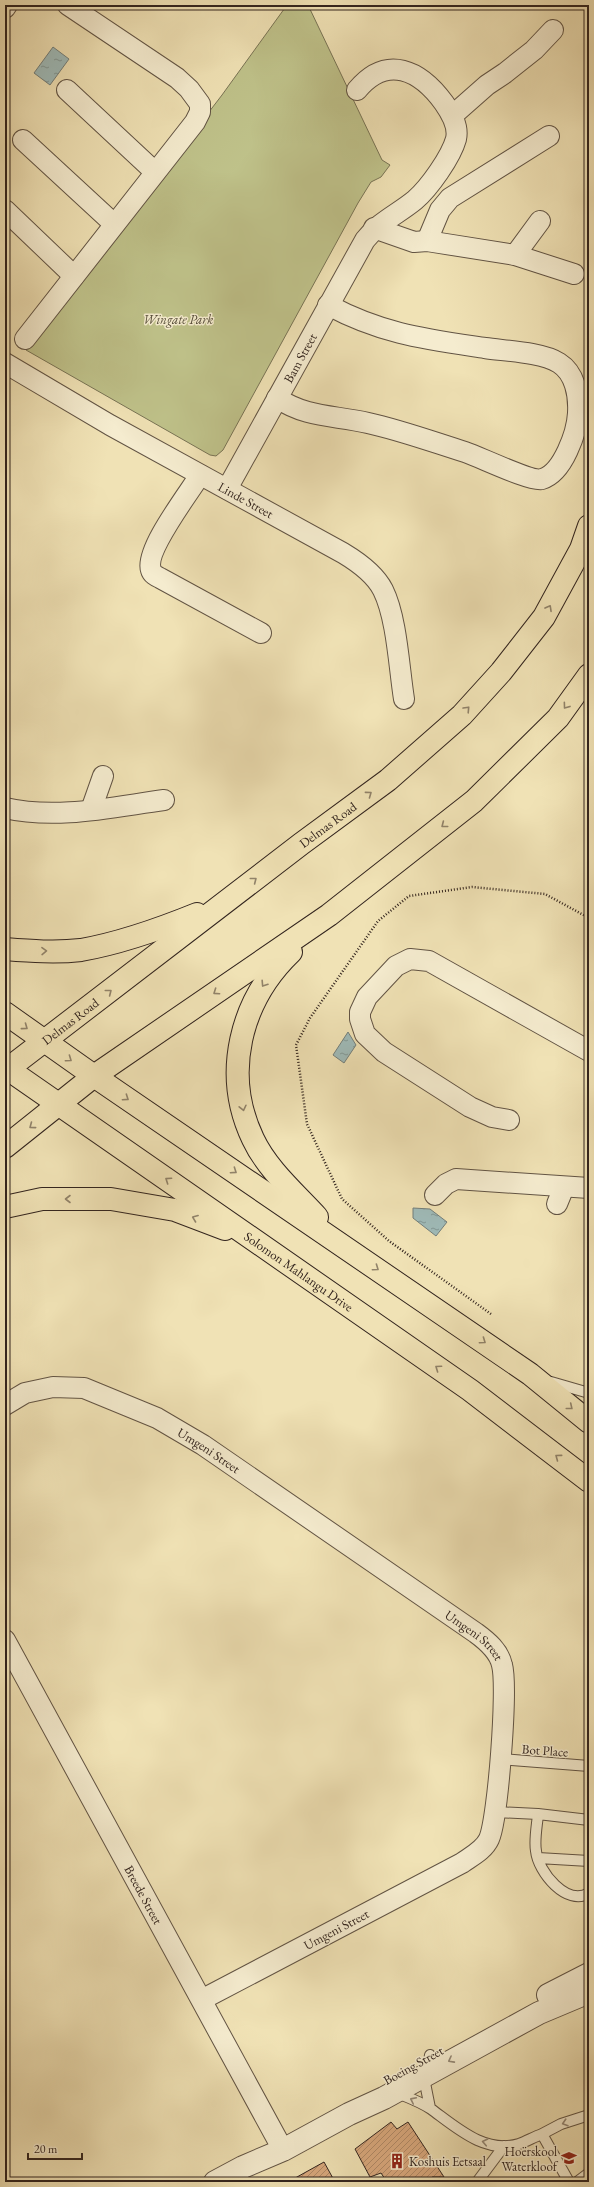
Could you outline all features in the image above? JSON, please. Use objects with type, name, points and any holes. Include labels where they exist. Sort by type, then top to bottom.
[{"type":"main road","name":"Delmas Road","points":[[6,1069],[45,1042],[223,904],[388,780],[462,714],[501,672],[544,617],[581,549],[589,526]]},
{"type":"main road","points":[[5,1147],[60,1105],[94,1076],[329,915],[474,801],[558,718],[589,675]]},
{"type":"main road","points":[[5,949],[40,952],[80,950],[169,925],[223,904]]},
{"type":"main road","points":[[329,915],[277,965],[264,983],[250,1007],[244,1024],[238,1050],[238,1084],[253,1140],[276,1172],[344,1246]]},
{"type":"main road","points":[[5,1013],[94,1076],[530,1374],[589,1422]]},
{"type":"main road","name":"Solomon Mahlangu Drive","points":[[6,1069],[470,1390],[589,1481]]},
{"type":"main road","points":[[5,1207],[42,1199],[111,1199],[175,1210],[258,1242]]},
{"type":"street","points":[[25,339],[195,122],[200,112],[200,104],[196,96],[177,78],[68,5]]},
{"type":"street","points":[[453,115],[487,84],[505,73],[534,50],[553,30]]},
{"type":"street","points":[[357,90],[366,78],[378,72],[386,70],[411,72],[429,85],[453,115],[456,129],[456,138],[441,168],[416,199],[374,228]]},
{"type":"street","points":[[67,90],[155,172]]},
{"type":"street","points":[[427,241],[440,210],[450,198],[549,136]]},
{"type":"street","points":[[23,140],[114,224]]},
{"type":"street","points":[[5,210],[74,276]]},
{"type":"street","points":[[515,255],[540,221]]},
{"type":"street","points":[[374,228],[414,242],[427,241],[515,255],[574,274]]},
{"type":"street","name":"Bam Street","points":[[227,489],[328,305],[374,228]]},
{"type":"street","points":[[277,398],[302,412],[368,423],[481,457],[528,477],[540,480],[548,477],[555,470],[567,452],[577,428],[579,405],[573,379],[569,371],[559,363],[536,356],[411,337],[387,331],[353,318],[328,305]]},
{"type":"street","name":"Linde Street","points":[[5,363],[110,426],[200,474],[357,562],[383,589],[389,605],[404,700]]},
{"type":"street","points":[[200,474],[161,534],[150,562],[151,570],[160,578],[261,633]]},
{"type":"street","points":[[91,810],[103,776]]},
{"type":"street","points":[[5,808],[27,813],[50,814],[164,800]]},
{"type":"street","points":[[509,1120],[492,1117],[470,1107],[384,1052],[365,1034],[360,1019],[363,1004],[396,966],[410,959],[429,961],[589,1051]]},
{"type":"street","points":[[435,1195],[446,1184],[456,1179],[560,1195],[589,1188]]},
{"type":"street","name":"Umgeni Street","points":[[5,1405],[25,1393],[53,1387],[84,1388],[157,1418],[203,1445],[476,1633],[487,1642],[498,1655],[502,1666],[504,1693],[495,1812],[489,1838],[483,1847],[462,1863],[203,1999]]},
{"type":"street","name":"Breede Street","points":[[5,1640],[203,1999],[281,2145]]},
{"type":"street","name":"Boeing Street","points":[[215,2182],[428,2065],[589,1974]]},
{"type":"street","name":"Boeing Street","points":[[281,2145],[395,2092],[428,2065],[539,2013],[589,1992]]},
{"type":"lane","points":[[530,1374],[561,1386],[589,1393]]},
{"type":"lane","name":"Bot Place","points":[[500,1759],[589,1766]]},
{"type":"lane","points":[[495,1812],[538,1814],[589,1820]]},
{"type":"lane","points":[[538,1814],[536,1852],[538,1858],[555,1885],[566,1894],[575,1897],[589,1893]]},
{"type":"lane","points":[[538,1858],[589,1861]]},
{"type":"lane","points":[[428,2065],[430,2108]]},
{"type":"lane","points":[[395,2092],[430,2108],[459,2131],[479,2141],[504,2146],[519,2144],[561,2124],[589,2115]]},
{"type":"lane","points":[[542,2134],[569,2182]]},
{"type":"lane","points":[[477,2182],[504,2146]]},
{"type":"lane","points":[[578,2182],[589,2173]]},
{"type":"green space","name":"Wingate Park","points":[[287,5],[308,5],[382,160],[390,165],[381,177],[371,182],[358,203],[223,450],[216,456],[210,455],[26,350],[222,95]]},
{"type":"water","points":[[53,47],[69,59],[50,85],[34,73]]},
{"type":"water","points":[[348,1032],[356,1045],[344,1063],[333,1055]]},
{"type":"water","points":[[413,1208],[430,1209],[447,1222],[436,1236],[413,1218]]},
{"type":"building","name":"Koshuis Eetsaal","points":[[391,2122],[397,2129],[408,2122],[444,2177],[432,2177],[436,2182],[387,2182],[381,2173],[370,2177],[355,2149]]},
{"type":"building","points":[[324,2162],[335,2182],[288,2182]]},
{"type":"place","name":"Hoërskool Waterkloof","points":[[569,2158]]},
{"type":"place","name":"Koshuis Eetsaal","points":[[397,2161]]}]
